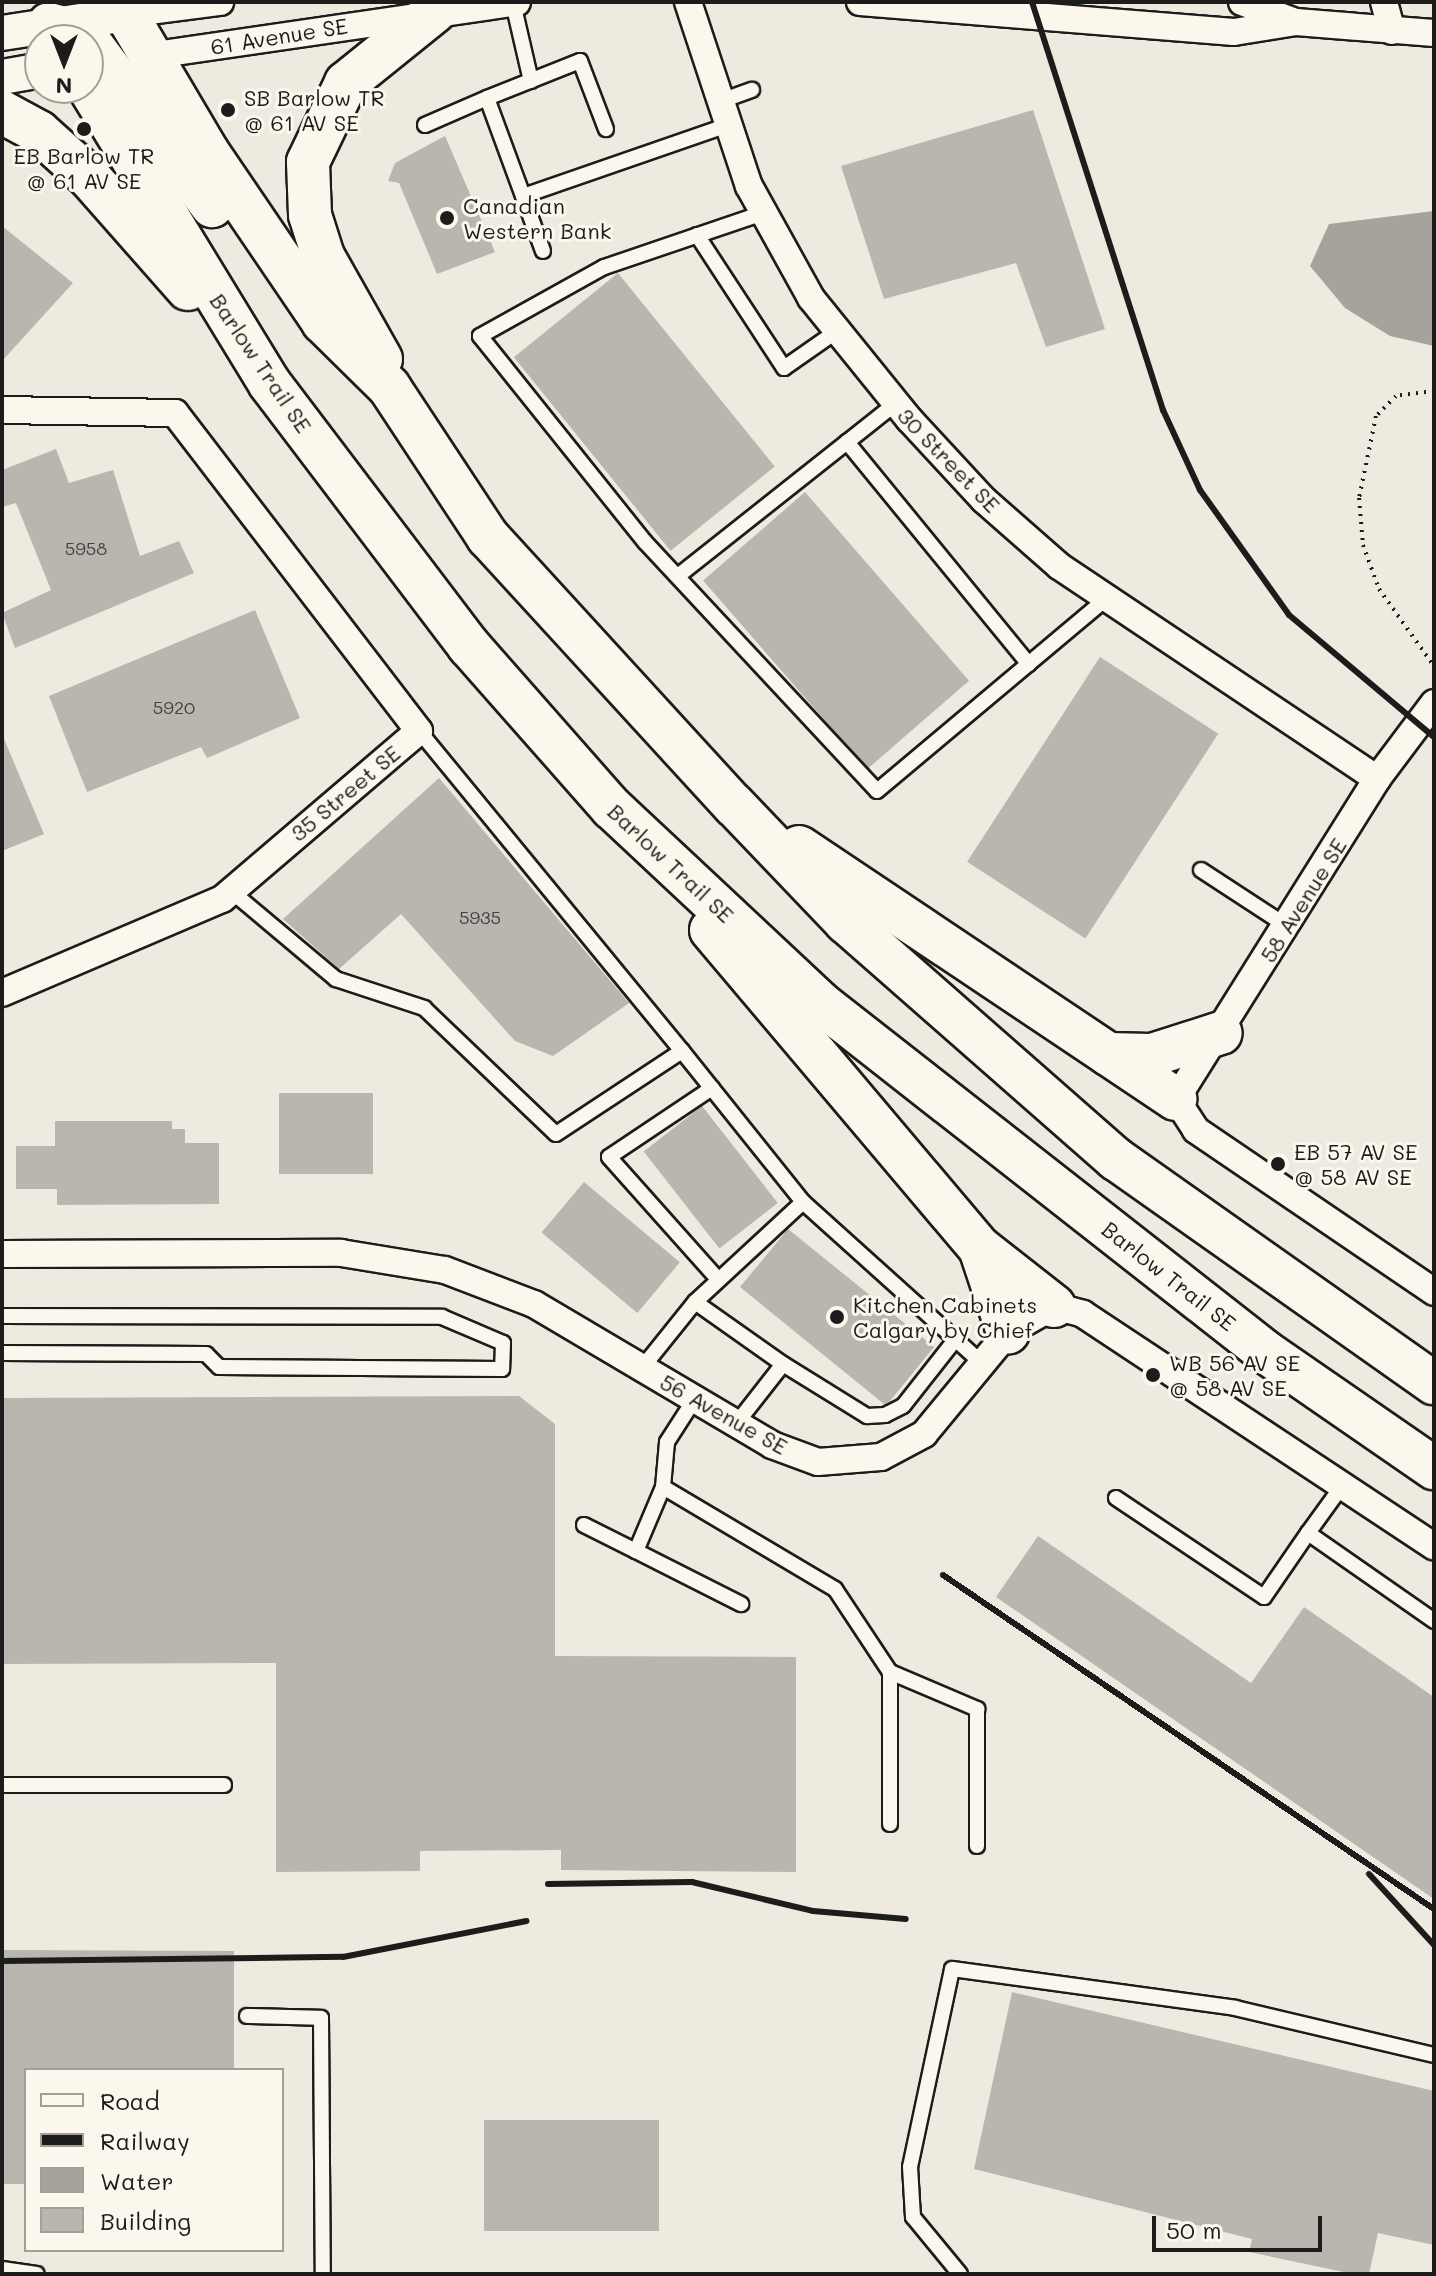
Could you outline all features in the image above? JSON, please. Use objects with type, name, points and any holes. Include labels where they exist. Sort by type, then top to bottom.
[{"type":"main road","points":[[108,9],[148,56],[323,322],[389,387]]},
{"type":"main road","points":[[434,12],[346,83],[308,162],[310,215],[323,256],[389,387],[488,537],[846,922],[1116,1159],[1434,1383]]},
{"type":"main road","points":[[104,82],[288,309],[323,322]]},
{"type":"main road","name":"Barlow Trail SE","points":[[104,88],[270,384],[469,646],[612,808],[819,1002],[1267,1353],[1434,1468]]},
{"type":"main road","points":[[2,112],[39,132],[90,178],[270,384]]},
{"type":"main road","points":[[734,805],[1176,1099]]},
{"type":"main road","points":[[612,808],[980,1248],[1054,1306]]},
{"type":"main road","points":[[1108,1054],[1152,1055],[1221,1033]]},
{"type":"main road","points":[[980,1248],[996,1348]]},
{"type":"street","name":"61 Avenue SE","points":[[2,33],[108,9],[220,2]]},
{"type":"street","name":"61 Avenue SE","points":[[104,67],[148,56],[515,2]]},
{"type":"street","name":"30 Street SE","points":[[688,2],[763,213],[837,331],[895,404],[984,500],[1107,598],[1377,779]]},
{"type":"street","points":[[860,2],[1234,32],[1296,22],[1434,33]]},
{"type":"street","points":[[1242,2],[1296,22]]},
{"type":"street","points":[[1384,2],[1392,31]]},
{"type":"street","points":[[2,77],[24,73]]},
{"type":"street","name":"35 Street SE","points":[[2,410],[175,413],[419,731],[231,891],[2,993]]},
{"type":"street","name":"58 Avenue SE","points":[[1176,1099],[1221,1033],[1377,779],[1434,703]]},
{"type":"street","points":[[1176,1099],[1196,1130],[1434,1292]]},
{"type":"street","name":"56 Avenue SE","points":[[2,1254],[341,1253],[445,1270],[534,1304],[736,1424],[818,1462],[881,1457],[924,1434],[996,1348],[1054,1306]]},
{"type":"street","points":[[1054,1306],[1083,1314],[1434,1546]]},
{"type":"lane","points":[[515,2],[531,81]]},
{"type":"lane","points":[[425,125],[580,61],[606,129]]},
{"type":"lane","points":[[523,196],[725,113],[752,90]]},
{"type":"lane","points":[[487,98],[543,251]]},
{"type":"lane","points":[[763,213],[604,267],[480,336],[678,576],[877,791],[1107,598]]},
{"type":"lane","points":[[697,235],[784,368],[837,331]]},
{"type":"lane","points":[[678,576],[895,404]]},
{"type":"lane","points":[[847,442],[1029,664]]},
{"type":"lane","points":[[419,731],[803,1202],[955,1340],[996,1348]]},
{"type":"lane","points":[[1201,870],[1287,926]]},
{"type":"lane","points":[[231,891],[336,979],[424,1008],[556,1134],[682,1051]]},
{"type":"lane","points":[[712,1088],[609,1157],[716,1277]]},
{"type":"lane","points":[[642,1368],[716,1277],[803,1202]]},
{"type":"lane","points":[[695,1302],[783,1364],[867,1416],[885,1415],[903,1406],[955,1340]]},
{"type":"lane","points":[[2,1316],[442,1317],[503,1343],[502,1369],[219,1367],[206,1354],[2,1353]]},
{"type":"lane","points":[[736,1424],[783,1364]]},
{"type":"lane","points":[[636,1551],[663,1487],[667,1442],[694,1400]]},
{"type":"lane","points":[[1116,1498],[1264,1597],[1342,1486]]},
{"type":"lane","points":[[663,1487],[835,1589],[890,1672],[977,1709],[977,1846]]},
{"type":"lane","points":[[584,1525],[741,1604]]},
{"type":"lane","points":[[1308,1533],[1434,1621]]},
{"type":"lane","points":[[890,1672],[890,1824]]},
{"type":"lane","points":[[2,1785],[224,1785]]},
{"type":"lane","points":[[960,2274],[913,2217],[910,2167],[952,1969],[1235,2008],[1434,2055]]},
{"type":"lane","points":[[247,2016],[321,2018],[323,2274]]},
{"type":"lane","points":[[2,2269],[37,2274]]},
{"type":"path","points":[[1434,391],[1396,396],[1376,416],[1359,498],[1363,545],[1379,589],[1434,666]]},
{"type":"water","points":[[1434,211],[1434,346],[1390,336],[1345,308],[1310,266],[1329,224]]},
{"type":"building","points":[[1033,110],[1105,329],[1046,347],[1016,263],[884,299],[841,166]]},
{"type":"building","name":"Canadian Western Bank","points":[[445,136],[495,252],[437,274],[399,183],[388,181],[395,163]]},
{"type":"building","points":[[2,226],[73,283],[2,361]]},
{"type":"building","points":[[618,273],[775,467],[671,551],[514,357]]},
{"type":"building","points":[[56,449],[69,483],[113,470],[140,556],[179,541],[194,573],[15,648],[2,613],[51,590],[16,503],[2,507],[2,470]]},
{"type":"building","points":[[805,492],[969,681],[867,769],[703,581]]},
{"type":"building","points":[[255,610],[300,718],[207,758],[201,747],[87,792],[49,696]]},
{"type":"building","points":[[1100,657],[1218,734],[1085,938],[967,862]]},
{"type":"building","points":[[2,734],[44,834],[2,851]]},
{"type":"building","points":[[439,778],[629,1003],[553,1056],[515,1041],[401,914],[339,969],[283,919]]},
{"type":"building","points":[[279,1093],[373,1093],[373,1174],[279,1174]]},
{"type":"building","points":[[702,1106],[778,1203],[719,1248],[644,1152]]},
{"type":"building","points":[[55,1121],[172,1121],[172,1129],[185,1129],[185,1143],[219,1143],[219,1204],[57,1205],[57,1189],[16,1189],[16,1146],[55,1146]]},
{"type":"building","points":[[584,1182],[680,1262],[637,1313],[542,1233]]},
{"type":"building","name":"Kitchen Cabinets Calgary by Chief","points":[[788,1229],[934,1347],[890,1401],[884,1404],[740,1287]]},
{"type":"building","points":[[519,1396],[555,1424],[555,1656],[796,1657],[796,1872],[561,1870],[561,1850],[420,1851],[420,1871],[276,1872],[276,1663],[2,1664],[2,1398]]},
{"type":"building","points":[[1038,1536],[1251,1683],[1304,1607],[1434,1697],[1434,1899],[996,1597]]},
{"type":"building","points":[[2,1950],[234,1951],[234,2068],[24,2068],[24,2184],[2,2184]]},
{"type":"building","points":[[1012,1992],[1434,2091],[1434,2245],[1378,2233],[1369,2274],[1353,2274],[1249,2252],[1252,2239],[974,2169]]},
{"type":"building","points":[[484,2120],[659,2120],[659,2231],[484,2231]]},
{"type":"railway","points":[[1032,2],[1163,410],[1200,490],[1289,615],[1434,737]]},
{"type":"railway","points":[[943,1575],[1434,1909]]},
{"type":"railway","points":[[1369,1874],[1434,1945]]},
{"type":"railway","points":[[548,1884],[692,1882],[813,1911],[906,1919]]},
{"type":"railway","points":[[2,1961],[343,1957],[527,1921]]},
{"type":"place","name":"SB Barlow TR @ 61 AV SE","points":[[228,110]]},
{"type":"place","name":"EB Barlow TR @ 61 AV SE","points":[[84,129]]},
{"type":"place","name":"Canadian Western Bank","points":[[447,218]]},
{"type":"place","name":"EB 57 AV SE @ 58 AV SE","points":[[1278,1164]]},
{"type":"place","name":"Kitchen Cabinets Calgary by Chief","points":[[837,1317]]},
{"type":"place","name":"WB 56 AV SE @ 58 AV SE","points":[[1153,1375]]}]
